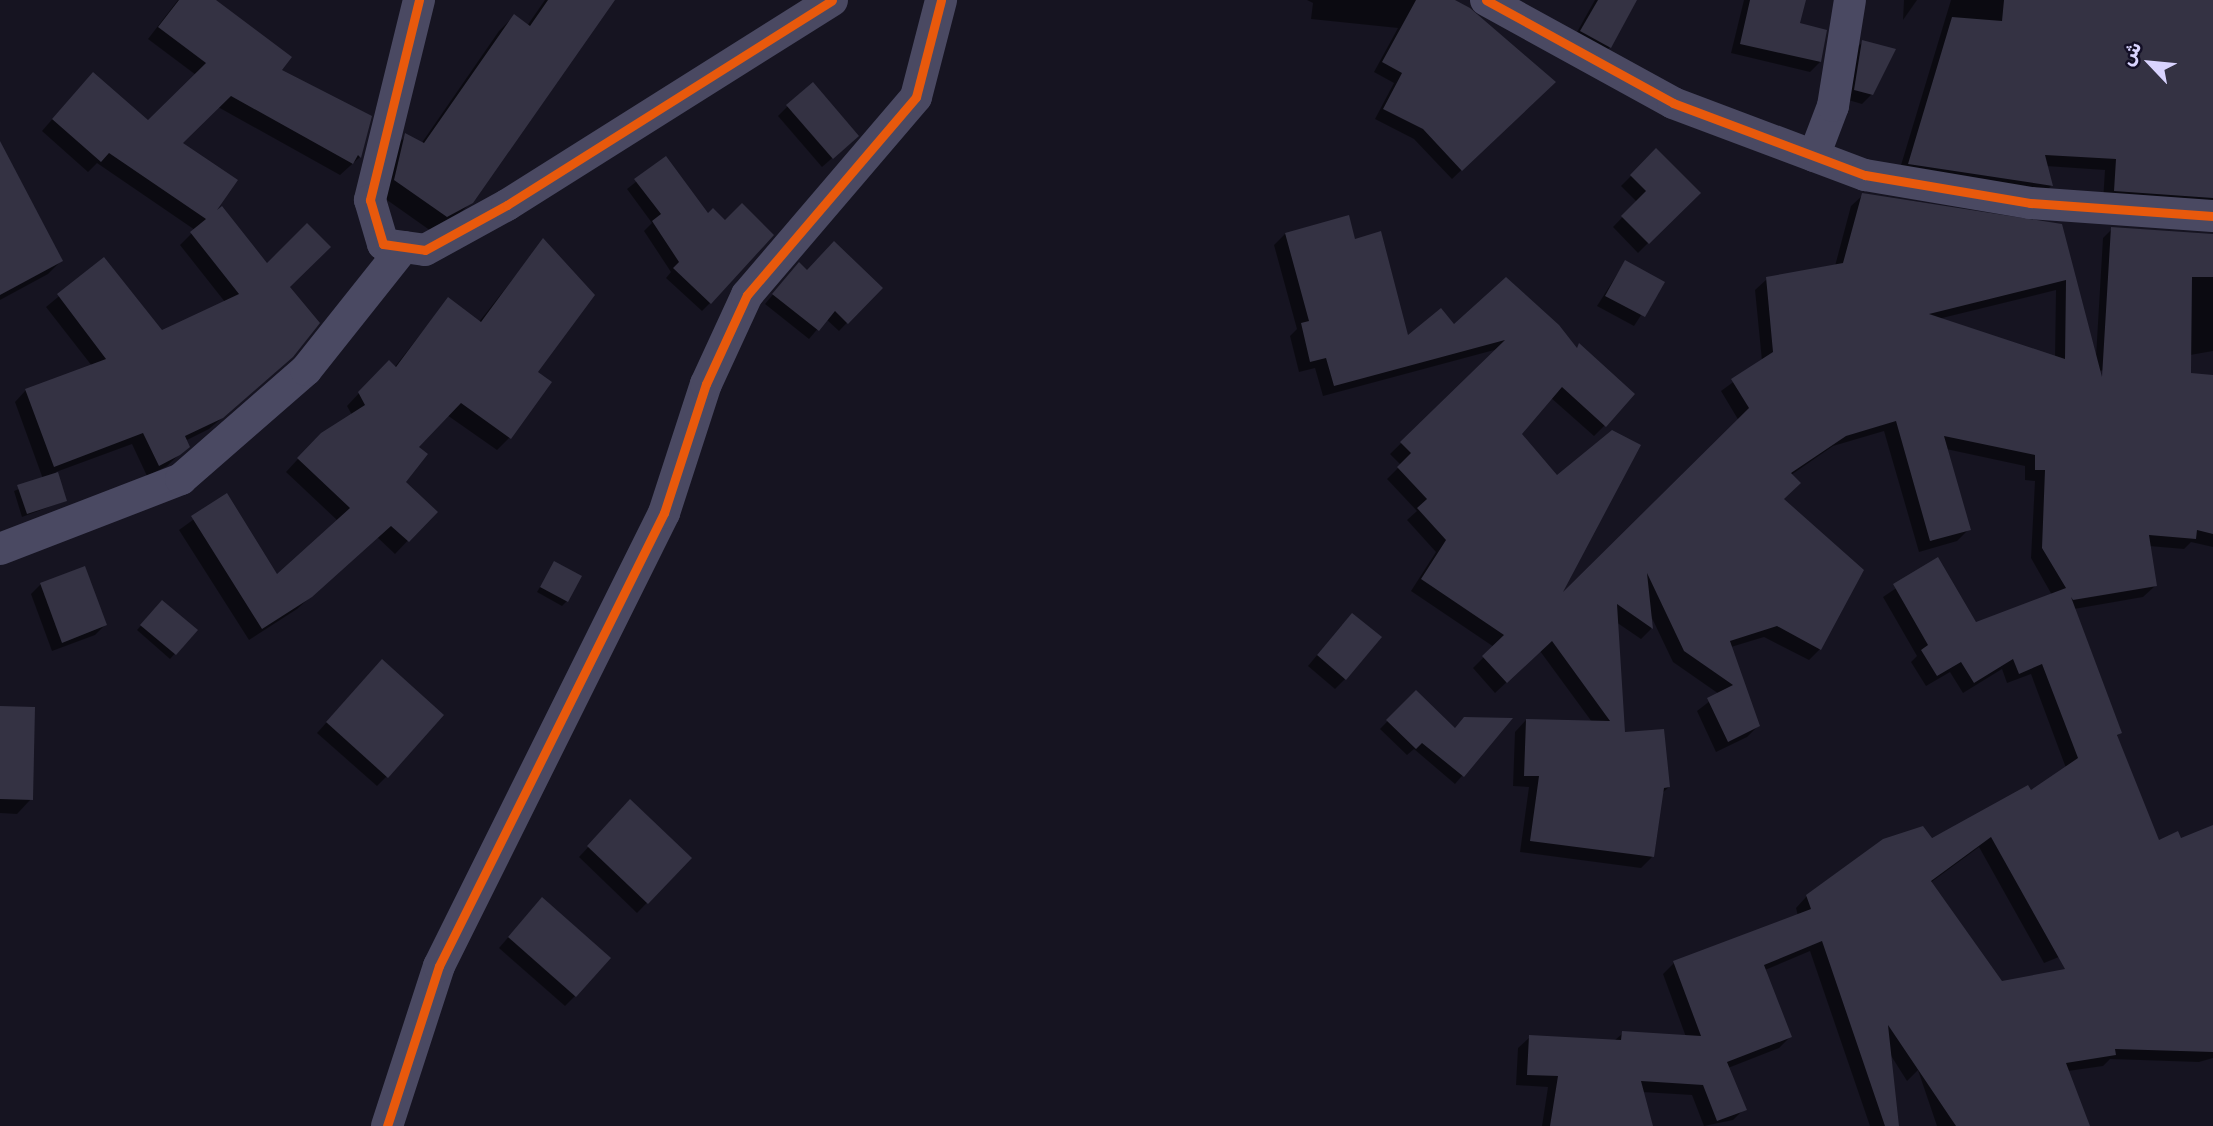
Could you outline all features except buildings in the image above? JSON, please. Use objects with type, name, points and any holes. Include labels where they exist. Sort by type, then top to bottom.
[{"type":"street","points":[[419,0],[370,200],[383,244],[425,250],[507,205],[832,0]]},
{"type":"street","points":[[387,1126],[439,966],[664,513],[706,383],[747,295],[916,97],[941,0]]},
{"type":"street","points":[[1486,0],[1674,103],[1865,175],[2031,203],[2213,216]]},
{"type":"street","points":[[1814,156],[1833,106],[1850,0]]},
{"type":"street","points":[[0,549],[181,479],[306,370],[404,247]]},
{"type":"cycle path","points":[[419,0],[370,200],[383,244],[425,250],[507,205],[832,0]]},
{"type":"cycle path","points":[[387,1126],[439,966],[664,513],[706,384],[747,295],[916,97],[941,0]]},
{"type":"cycle path","points":[[1486,0],[1673,103],[1865,175],[2030,203],[2213,216]]}]
